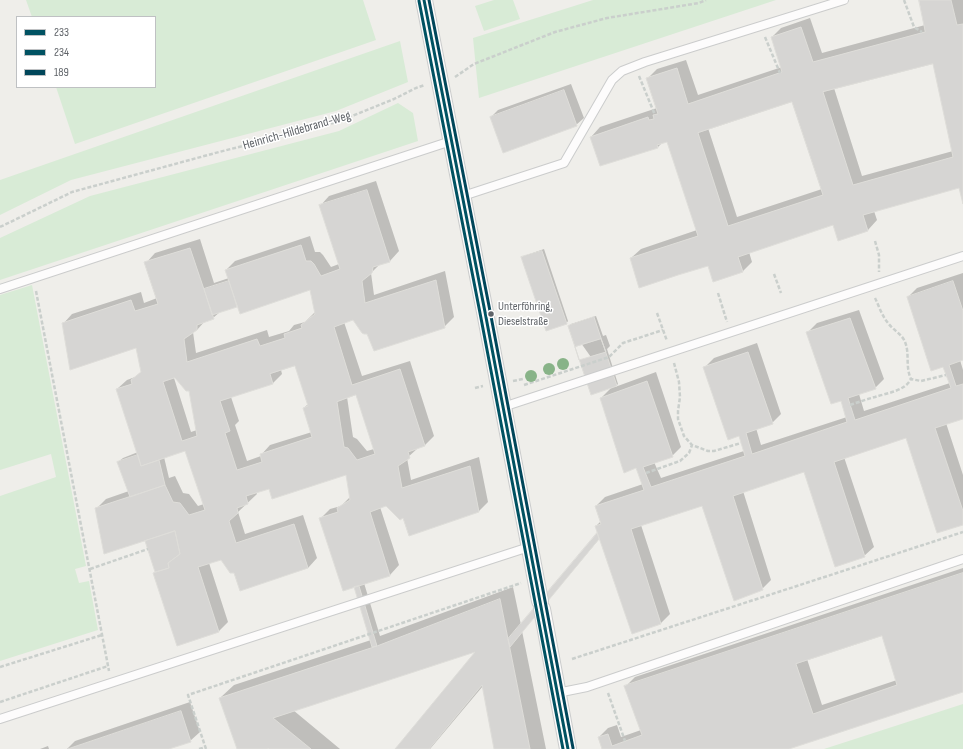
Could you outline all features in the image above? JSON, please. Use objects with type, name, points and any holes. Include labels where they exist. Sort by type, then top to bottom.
[{"type":"street","points":[[424,0],[463,196],[568,749]]},
{"type":"lane","points":[[463,196],[564,163],[612,80],[622,71],[844,0]]},
{"type":"lane","points":[[0,289],[451,141]]},
{"type":"lane","points":[[503,407],[963,256]]},
{"type":"lane","points":[[0,719],[529,547]]},
{"type":"lane","points":[[557,693],[586,687],[963,559]]},
{"type":"path","name":"Heinrich-Hildebrand-Weg","points":[[0,227],[72,192],[218,152],[337,122],[394,99],[420,86],[454,78],[474,64],[555,32],[607,18],[699,3],[706,0]]},
{"type":"path","points":[[904,0],[914,27],[922,32]]},
{"type":"path","points":[[760,26],[780,73]]},
{"type":"path","points":[[635,66],[655,115]]},
{"type":"path","points":[[875,241],[879,255],[878,278],[880,283]]},
{"type":"path","points":[[774,274],[781,292]]},
{"type":"path","points":[[34,278],[111,683]]},
{"type":"path","points":[[870,286],[888,324],[904,339],[907,349],[907,368],[911,379]]},
{"type":"path","points":[[718,293],[730,332]]},
{"type":"path","points":[[657,313],[679,382],[680,397],[678,419],[684,436],[692,445],[708,451],[714,451],[741,442]]},
{"type":"path","points":[[524,385],[609,356],[623,343],[663,330]]},
{"type":"path","points":[[911,379],[921,381],[946,375]]},
{"type":"path","points":[[850,405],[898,390],[906,386],[911,379]]},
{"type":"path","points":[[646,474],[680,461],[689,453],[692,445]]},
{"type":"path","points":[[572,659],[963,532]]},
{"type":"path","points":[[90,569],[148,549]]},
{"type":"path","points":[[199,749],[206,748],[188,695],[536,578]]},
{"type":"path","points":[[0,667],[102,635]]},
{"type":"path","points":[[0,702],[108,666]]},
{"type":"path","points":[[604,681],[626,741]]},
{"type":"green space","points":[[26,0],[363,0],[376,40],[75,144],[56,88],[156,88],[156,16],[32,16]]},
{"type":"green space","points":[[494,0],[513,0],[520,19],[484,31],[475,6]]},
{"type":"green space","points":[[593,0],[776,0],[479,98],[473,38]]},
{"type":"green space","points":[[400,41],[408,82],[336,111],[71,180],[0,215],[0,180]]},
{"type":"green space","points":[[398,103],[413,113],[418,141],[0,280],[0,238],[90,196],[339,131]]},
{"type":"green space","points":[[32,285],[86,566],[75,569],[79,583],[89,581],[98,630],[0,661],[0,496],[56,477],[51,454],[0,470],[0,295]]},
{"type":"green space","points":[[963,704],[963,749],[824,749]]},
{"type":"building","points":[[919,0],[951,0],[957,25],[963,24],[963,204],[959,188],[863,215],[868,231],[838,241],[833,225],[738,257],[743,272],[713,282],[708,266],[639,288],[630,258],[698,236],[667,142],[657,145],[658,148],[600,166],[590,137],[648,117],[649,120],[654,119],[653,115],[658,114],[646,78],[677,68],[688,104],[782,72],[771,37],[801,27],[813,62],[925,32]],"holes":[[[933,64],[953,157],[853,185],[823,92]],[[792,102],[823,195],[728,226],[698,133]]]},
{"type":"building","points":[[564,90],[577,126],[503,153],[490,117]]},
{"type":"building","points":[[367,190],[390,262],[373,267],[372,273],[362,281],[365,303],[436,280],[445,328],[374,351],[367,334],[362,333],[353,320],[334,327],[352,385],[400,369],[425,446],[408,452],[410,458],[398,466],[402,488],[470,466],[479,512],[409,536],[403,518],[400,520],[386,506],[370,512],[390,576],[343,591],[319,518],[338,512],[337,508],[350,500],[346,475],[272,499],[269,489],[246,496],[248,504],[237,508],[238,513],[229,521],[236,543],[294,524],[308,568],[240,591],[234,573],[230,573],[221,560],[198,567],[219,632],[177,646],[153,573],[169,568],[168,563],[180,554],[175,531],[104,554],[95,508],[165,485],[173,502],[180,503],[189,515],[205,510],[185,451],[141,466],[116,389],[132,384],[131,380],[141,372],[136,348],[70,370],[62,323],[131,300],[135,311],[158,304],[144,262],[190,248],[214,319],[197,325],[197,330],[184,339],[187,362],[257,339],[260,346],[285,338],[284,334],[302,328],[301,325],[315,314],[310,290],[240,314],[225,270],[301,245],[306,261],[311,261],[314,264],[321,276],[340,269],[319,205]],"holes":[[[295,366],[308,406],[303,408],[312,437],[260,454],[262,462],[237,470],[225,433],[230,431],[220,401],[273,384],[270,374]],[[175,378],[186,391],[189,391],[197,436],[182,441],[163,382]],[[356,395],[375,454],[357,460],[348,448],[344,447],[337,402]]]},
{"type":"building","points":[[542,251],[567,324],[546,331],[521,257]]},
{"type":"building","points":[[229,281],[237,307],[212,315],[204,289]]},
{"type":"building","points":[[953,281],[963,311],[963,360],[949,365],[956,386],[963,384],[963,419],[935,428],[963,511],[963,525],[937,533],[906,438],[834,462],[865,557],[835,567],[804,472],[733,496],[763,590],[734,601],[702,506],[631,529],[661,624],[632,634],[595,526],[601,524],[595,506],[644,490],[636,468],[624,473],[600,398],[647,381],[673,457],[643,467],[651,487],[745,456],[739,436],[728,440],[703,367],[748,352],[773,424],[746,433],[752,454],[847,422],[841,401],[831,404],[806,332],[850,318],[876,389],[848,398],[855,420],[951,388],[943,367],[931,371],[907,297]]},
{"type":"building","points":[[594,317],[617,386],[591,395],[568,326]]},
{"type":"building","points":[[601,339],[606,352],[579,360],[575,347]]},
{"type":"building","points":[[138,455],[141,466],[159,460],[165,485],[130,497],[117,462]]},
{"type":"building","points":[[175,531],[180,554],[168,563],[169,568],[155,572],[145,541]]},
{"type":"building","points":[[597,533],[599,539],[510,647],[508,639]]},
{"type":"building","points":[[963,573],[963,692],[789,749],[602,749],[598,737],[608,734],[612,746],[642,735],[624,686]],"holes":[[[882,636],[897,685],[813,714],[796,664]]]},
{"type":"building","points":[[359,586],[377,646],[372,647],[354,587]]},
{"type":"building","points":[[500,599],[530,749],[494,749],[482,685],[429,749],[395,749],[475,652],[273,718],[311,749],[237,749],[219,698],[377,646]]},
{"type":"building","points":[[181,711],[191,742],[169,749],[68,749]]},
{"type":"transit line","name":"233","points":[[424,0],[568,749]]},
{"type":"transit line","name":"189","points":[[429,0],[573,748]]},
{"type":"transit line","name":"234","points":[[419,1],[563,749]]},
{"type":"place","name":"Unterföhring, Dieselstraße","points":[[491,314]]}]
